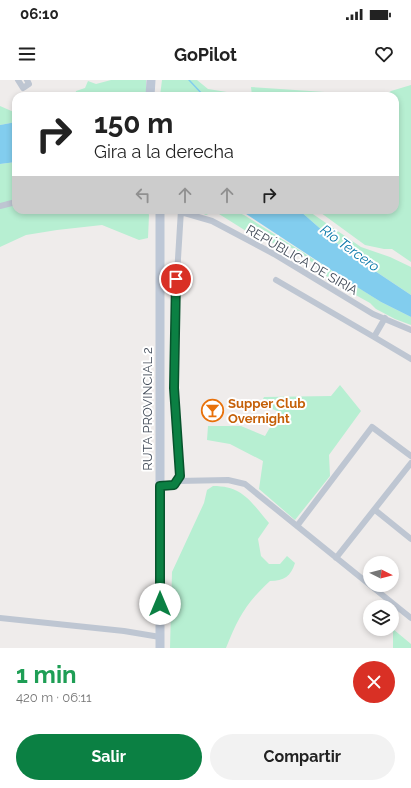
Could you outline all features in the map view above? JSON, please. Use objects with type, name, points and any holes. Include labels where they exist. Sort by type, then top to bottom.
[{"type":"main road","points":[[151,80],[153,92]]},
{"type":"main road","points":[[154,92],[156,80]]},
{"type":"main road","name":"RUTA PROVINCIAL 2","points":[[156,214],[160,242]]},
{"type":"main road","name":"RUTA PROVINCIAL 2","points":[[160,214],[160,648]]},
{"type":"street","points":[[18,80],[22,88],[28,82]]},
{"type":"street","points":[[0,206],[12,203]]},
{"type":"street","points":[[160,486],[174,485],[178,481],[180,470],[174,388],[175,307],[181,214]]},
{"type":"street","name":"REPÚBLICA DE SIRIA","points":[[190,214],[212,221],[274,254],[373,314],[411,330]]},
{"type":"street","points":[[276,280],[411,359]]},
{"type":"street","points":[[374,337],[385,318]]},
{"type":"street","points":[[297,526],[372,427],[411,456]]},
{"type":"street","points":[[336,558],[411,464]]},
{"type":"street","points":[[178,481],[238,481],[245,484],[363,579]]},
{"type":"street","points":[[375,510],[411,539]]},
{"type":"street","points":[[379,592],[411,618]]},
{"type":"street","points":[[0,618],[124,630],[160,637]]},
{"type":"green space","points":[[111,80],[146,80],[146,92],[76,92],[85,88],[88,81],[96,84]]},
{"type":"green space","points":[[162,80],[197,80],[208,89],[227,92],[160,92]]},
{"type":"green space","points":[[411,85],[411,262],[392,249],[365,245],[322,214],[399,214],[399,92],[390,92]]},
{"type":"green space","points":[[251,87],[325,92],[252,92]]},
{"type":"green space","points":[[0,106],[12,111],[12,123],[0,125]]},
{"type":"green space","points":[[12,162],[12,214],[149,214],[148,238],[139,240],[102,225],[26,235],[0,247],[0,164]]},
{"type":"green space","points":[[219,214],[244,215],[381,302],[411,317],[411,325],[376,309],[370,303],[334,283],[305,256],[292,248],[259,239]]},
{"type":"green space","points":[[304,214],[313,214],[361,247],[390,257],[411,267],[411,295],[348,253]]},
{"type":"green space","points":[[340,385],[361,411],[329,455],[330,476],[295,520],[259,489],[263,461],[230,444],[207,440],[208,426],[241,426],[265,436],[279,412],[261,403],[264,397],[331,396]]},
{"type":"green space","points":[[213,486],[232,489],[239,492],[251,502],[269,523],[258,539],[261,556],[269,564],[280,564],[287,556],[295,563],[286,577],[279,580],[270,581],[249,604],[239,619],[226,648],[170,648],[172,572],[204,503],[207,490]]},
{"type":"green space","points":[[399,634],[411,644],[411,648],[393,648],[393,636],[399,636]]},
{"type":"water","points":[[12,123],[12,162],[0,164],[0,125]]},
{"type":"water","points":[[246,214],[304,214],[348,253],[411,295],[411,317],[381,302]]},
{"type":"waterway","points":[[189,80],[200,92]]},
{"type":"place","name":"Supper Club Overnight","points":[[212,410]]},
{"type":"route","points":[[160,604],[160,486],[174,485],[180,476],[175,424],[174,388],[176,279]]},
{"type":"water label","name":"Río Tercero","points":[[350,248]]}]
